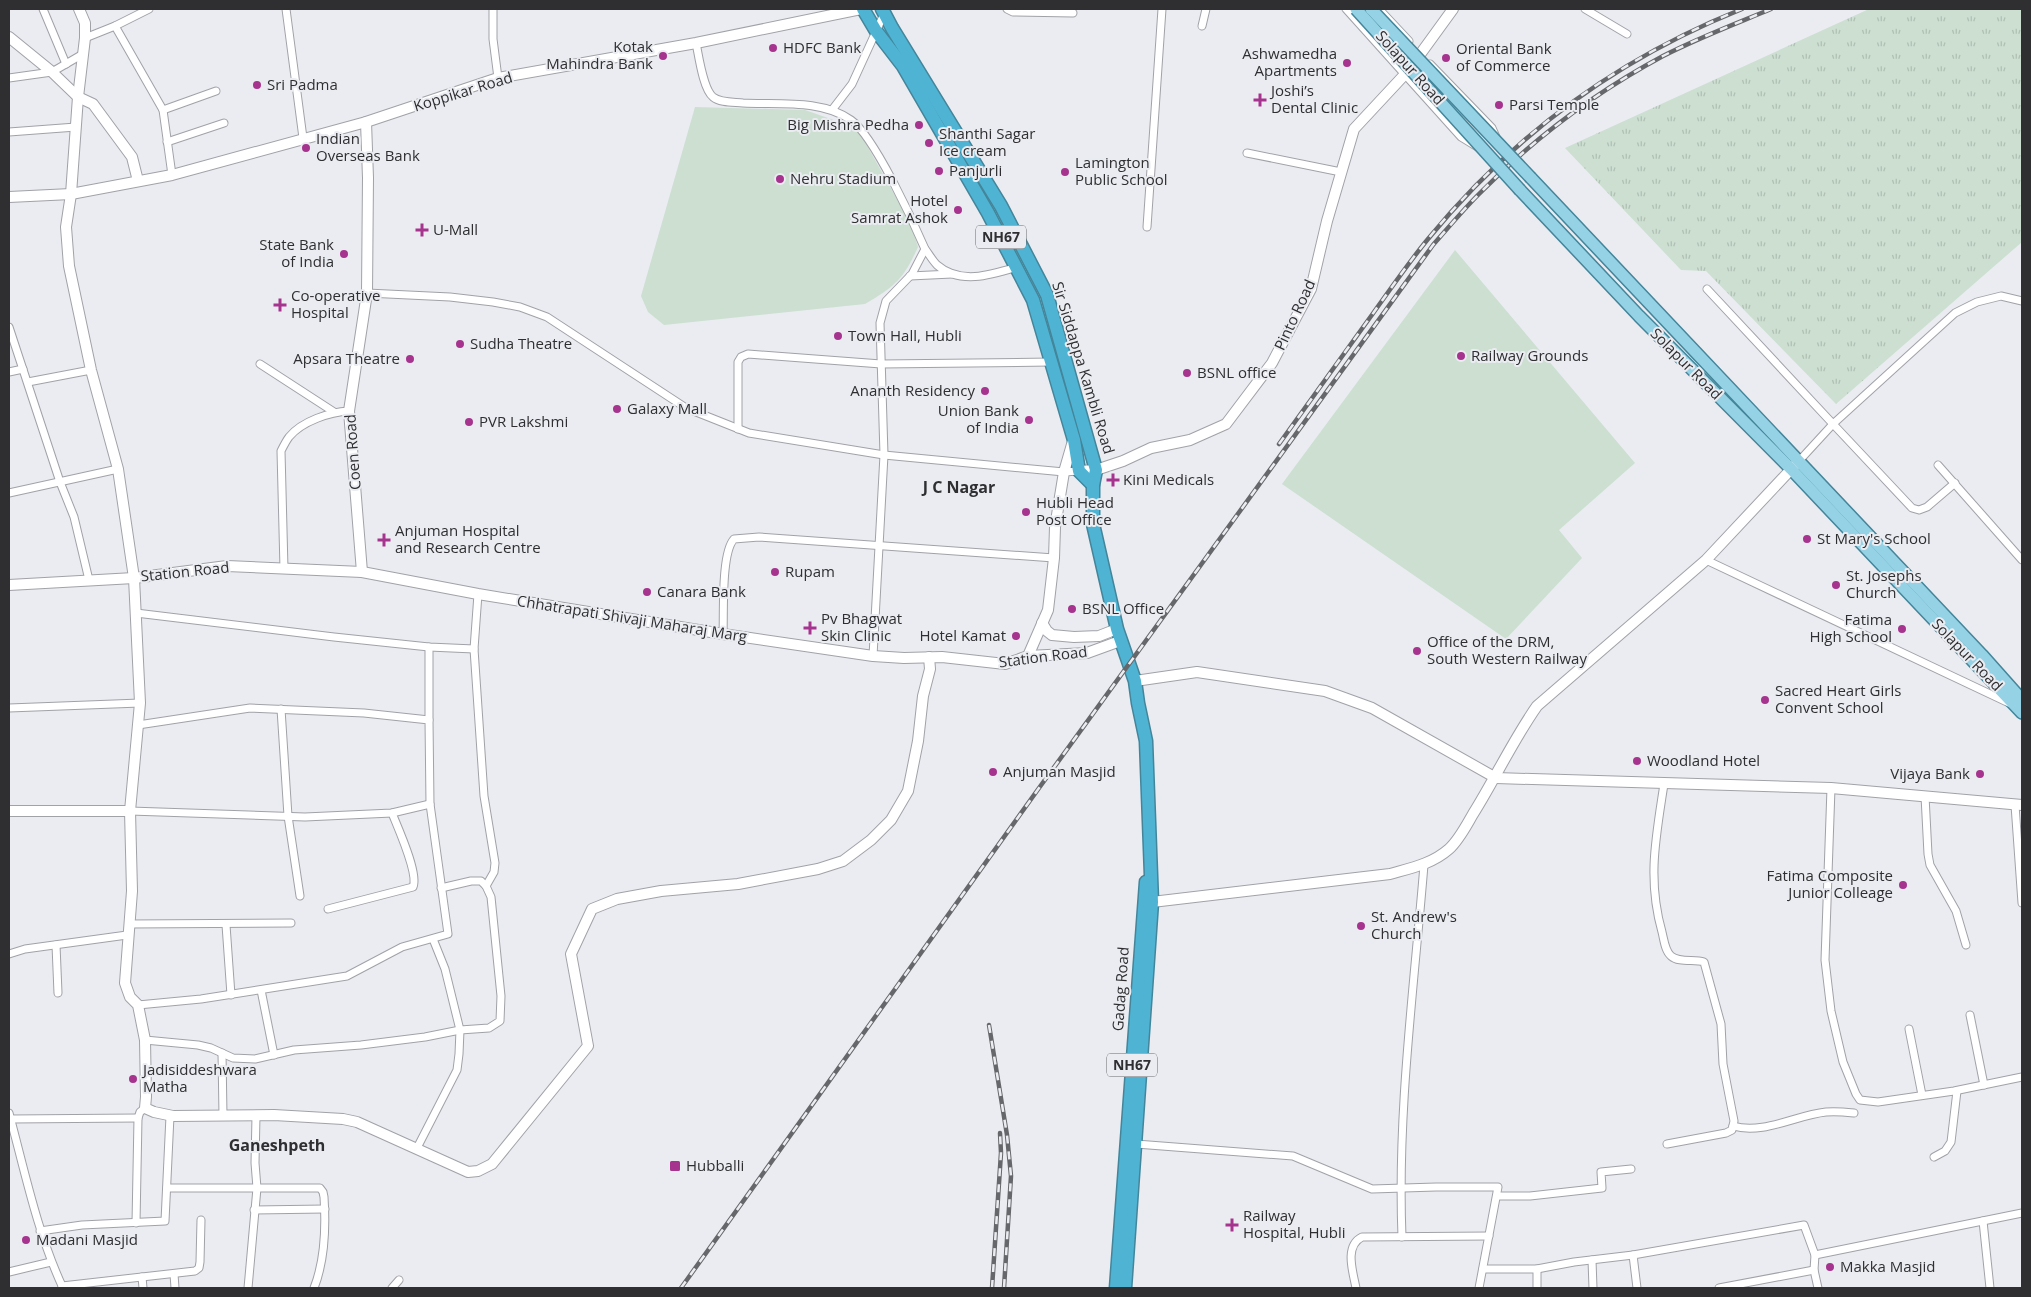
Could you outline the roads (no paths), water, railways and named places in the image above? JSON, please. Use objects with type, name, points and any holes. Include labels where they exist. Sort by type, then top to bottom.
[{"type":"highway","name":"Sir Siddappa Kambli Road","points":[[862,9],[903,66],[988,214],[1033,300],[1074,440],[1079,471]]},
{"type":"highway","name":"Sir Siddappa Kambli Road","points":[[883,11],[1001,206],[1047,295],[1096,470],[1092,485]]},
{"type":"highway","points":[[1079,471],[1092,485]]},
{"type":"highway","name":"NH67","points":[[1092,485],[1093,524],[1119,635]]},
{"type":"highway","name":"Gadag Road","points":[[1119,635],[1135,681],[1146,741],[1152,902],[1125,1288]]},
{"type":"highway","name":"Gadag Road","points":[[1116,1288],[1143,902],[1151,842]]},
{"type":"main road","name":"Solapur Road","points":[[1356,9],[1520,190],[1639,316],[1795,465]]},
{"type":"main road","name":"Solapur Road","points":[[1371,9],[1531,178],[2021,707]]},
{"type":"street","points":[[43,9],[66,64]]},
{"type":"street","points":[[79,9],[84,23],[85,38],[66,227],[69,266],[91,370],[118,469],[134,578],[136,613],[140,703],[130,811],[132,891],[127,935],[125,983],[130,997],[138,1005],[145,1040],[146,1097],[145,1108],[140,1112],[138,1118],[136,1223]]},
{"type":"street","points":[[85,38],[115,26],[148,9]]},
{"type":"street","points":[[286,9],[303,138]]},
{"type":"street","points":[[493,9],[493,39],[498,78]]},
{"type":"street","name":"Koppikar Road","points":[[9,197],[70,194],[172,175],[366,122],[498,78],[696,43],[862,9]]},
{"type":"street","points":[[1007,9],[1013,12],[1072,14]]},
{"type":"street","points":[[1147,227],[1162,9]]},
{"type":"street","points":[[1202,26],[1206,9]]},
{"type":"street","points":[[1346,9],[1461,137],[1484,150]]},
{"type":"street","points":[[1379,9],[1492,128],[1497,142]]},
{"type":"street","name":"Pinto Road","points":[[1079,471],[1096,470],[1123,461],[1151,448],[1190,440],[1226,424],[1272,363],[1311,289],[1327,221],[1354,129],[1405,74],[1453,9]]},
{"type":"street","points":[[1585,9],[1626,34]]},
{"type":"street","points":[[832,110],[852,84],[883,11]]},
{"type":"street","points":[[115,26],[163,110],[172,175]]},
{"type":"street","points":[[9,37],[52,72],[78,97],[93,104],[132,157],[138,181]]},
{"type":"street","points":[[696,43],[706,86],[714,98],[729,102],[812,106],[832,110],[852,121],[865,135],[890,178],[925,249],[937,264],[952,274]]},
{"type":"street","points":[[9,78],[52,72],[83,54]]},
{"type":"street","points":[[163,110],[216,91]]},
{"type":"street","name":"Coen Road","points":[[362,572],[349,412],[367,293],[368,178],[366,122]]},
{"type":"street","points":[[168,142],[224,123]]},
{"type":"street","points":[[9,132],[76,127]]},
{"type":"street","points":[[1247,153],[1342,172]]},
{"type":"street","points":[[873,656],[884,455],[880,323],[886,301],[910,276],[925,249]]},
{"type":"street","points":[[910,276],[952,274],[970,277],[1016,267]]},
{"type":"street","points":[[1707,289],[1912,508],[1919,510],[1927,507],[1954,483]]},
{"type":"street","points":[[367,293],[450,297],[520,307],[547,317],[686,408],[749,433],[884,455],[1064,472],[1079,471]]},
{"type":"street","points":[[1152,902],[1390,874],[1424,865],[1449,849],[1496,778],[1522,727],[1537,706],[1706,560],[1833,424],[1955,313],[1977,302],[2001,296],[2022,301]]},
{"type":"street","points":[[9,327],[60,482],[74,517],[89,580]]},
{"type":"street","points":[[738,429],[738,362],[741,357],[748,354],[881,364],[1051,362]]},
{"type":"street","points":[[260,364],[334,412]]},
{"type":"street","points":[[9,372],[23,369]]},
{"type":"street","points":[[28,382],[91,370]]},
{"type":"street","points":[[284,569],[281,451],[289,437],[302,426],[334,412],[349,412]]},
{"type":"street","points":[[1028,656],[1048,610],[1054,558],[1055,527],[1064,472],[1074,440]]},
{"type":"street","points":[[1938,465],[2022,560]]},
{"type":"street","points":[[9,493],[118,469]]},
{"type":"street","points":[[722,634],[726,561],[729,544],[734,539],[759,537],[1054,558]]},
{"type":"street","points":[[1706,560],[2021,707]]},
{"type":"street","name":"Station Road","points":[[9,584],[134,578],[226,566],[362,572]]},
{"type":"street","name":"Chhatrapati Shivaji Maharaj Marg","points":[[362,572],[478,594],[722,634],[873,656],[904,658]]},
{"type":"street","points":[[478,594],[474,649],[484,796],[494,855],[494,872],[486,886]]},
{"type":"street","points":[[136,613],[429,647],[474,649]]},
{"type":"street","points":[[1042,623],[1046,631],[1052,635],[1119,635]]},
{"type":"street","name":"Station Road","points":[[904,658],[942,657],[1005,664],[1028,656],[1087,654],[1119,635]]},
{"type":"street","points":[[138,1005],[231,995],[347,976],[402,947],[448,934],[430,804],[429,647]]},
{"type":"street","points":[[145,1108],[170,1116],[343,1119],[357,1122],[468,1172],[478,1171],[492,1164],[588,1046],[571,954],[592,909],[617,899],[661,891],[738,884],[818,869],[843,861],[871,840],[890,820],[908,791],[918,741],[923,696],[930,669],[929,657]]},
{"type":"street","points":[[1135,681],[1197,672],[1325,691],[1372,708],[1496,778],[1830,788],[2019,805],[2022,903]]},
{"type":"street","points":[[9,708],[140,703]]},
{"type":"street","points":[[138,725],[250,708],[364,713],[429,720]]},
{"type":"street","points":[[281,709],[288,816],[300,896]]},
{"type":"street","points":[[1664,784],[1653,862],[1656,910],[1666,948],[1671,956],[1678,960],[1695,959],[1704,962],[1721,1024],[1723,1064],[1734,1121],[1732,1130],[1726,1133],[1667,1144]]},
{"type":"street","points":[[1830,788],[1825,960],[1831,1011],[1843,1062],[1856,1094],[1860,1100],[1878,1102],[1957,1091],[2022,1077]]},
{"type":"street","points":[[1925,796],[1930,865],[1956,911],[1966,945]]},
{"type":"street","points":[[9,811],[130,811],[288,816],[392,813],[430,804]]},
{"type":"street","points":[[328,909],[413,887],[415,883],[414,872],[392,813]]},
{"type":"street","points":[[1402,1236],[1402,1144],[1406,1073],[1424,865]]},
{"type":"street","points":[[145,1040],[198,1045],[233,1058],[256,1059],[294,1050],[425,1037],[460,1030],[489,1028],[500,1021],[501,996],[490,897],[486,886],[481,881],[472,881],[441,888]]},
{"type":"street","points":[[128,924],[291,924]]},
{"type":"street","points":[[226,925],[231,995]]},
{"type":"street","points":[[9,954],[25,949],[127,935]]},
{"type":"street","points":[[417,1148],[457,1070],[460,1030],[445,969],[433,938]]},
{"type":"street","points":[[56,945],[58,993]]},
{"type":"street","points":[[260,990],[274,1055]]},
{"type":"street","points":[[1970,1016],[1984,1085]]},
{"type":"street","points":[[1909,1029],[1922,1095]]},
{"type":"street","points":[[222,1053],[223,1116]]},
{"type":"street","points":[[1934,1157],[1944,1151],[1951,1142],[1957,1091]]},
{"type":"street","points":[[1733,1126],[1745,1130],[1826,1112],[1854,1112]]},
{"type":"street","points":[[138,1118],[10,1116],[40,1231],[51,1262],[63,1287],[189,1272],[199,1268],[201,1220]]},
{"type":"street","points":[[40,1231],[82,1225],[166,1221],[170,1116]]},
{"type":"street","points":[[248,1288],[257,1188],[254,1162],[256,1116]]},
{"type":"street","points":[[1136,1144],[1293,1156],[1372,1189],[1498,1187],[1479,1288]]},
{"type":"street","points":[[1496,1196],[1530,1196],[1602,1188],[1601,1172],[1631,1169]]},
{"type":"street","points":[[167,1188],[320,1188],[323,1192],[325,1209],[320,1272],[314,1288]]},
{"type":"street","points":[[254,1210],[325,1209]]},
{"type":"street","points":[[1815,1255],[2022,1213]]},
{"type":"street","points":[[1983,1221],[1990,1288]]},
{"type":"street","points":[[1483,1269],[1538,1269],[1633,1255],[1804,1225],[1815,1255],[1814,1270],[1818,1288]]},
{"type":"street","points":[[1356,1288],[1351,1258],[1352,1246],[1356,1240],[1370,1236],[1489,1236]]},
{"type":"street","points":[[1633,1255],[1637,1288]]},
{"type":"street","points":[[1592,1260],[1593,1288]]},
{"type":"street","points":[[9,1272],[51,1262]]},
{"type":"street","points":[[1537,1288],[1538,1269]]},
{"type":"street","points":[[1719,1288],[1814,1270]]},
{"type":"street","points":[[174,1274],[176,1288]]},
{"type":"street","points":[[142,1277],[143,1288]]},
{"type":"street","points":[[392,1288],[399,1280]]},
{"type":"railway","points":[[1279,444],[1421,248],[1461,201],[1496,166],[1532,133],[1570,103],[1610,76],[1652,51],[1742,9]]},
{"type":"railway","points":[[681,1288],[1039,788],[1433,245],[1467,206],[1499,174],[1543,136],[1589,101],[1663,56],[1771,9]]},
{"type":"railway","points":[[989,1025],[1007,1135],[1011,1176],[1004,1288]]},
{"type":"railway","points":[[992,1288],[1001,1153],[1000,1133]]},
{"type":"place","name":"HDFC Bank","points":[[773,48]]},
{"type":"place","name":"Kotak Mahindra Bank","points":[[663,56]]},
{"type":"place","name":"Oriental Bank of Commerce","points":[[1446,58]]},
{"type":"place","name":"Ashwamedha Apartments","points":[[1347,63]]},
{"type":"place","name":"Sri Padma","points":[[257,85]]},
{"type":"place","name":"Joshi’s Dental Clinic","points":[[1260,100]]},
{"type":"place","name":"Parsi Temple","points":[[1499,105]]},
{"type":"place","name":"Big Mishra Pedha","points":[[919,125]]},
{"type":"place","name":"Shanthi Sagar Ice cream","points":[[929,143]]},
{"type":"place","name":"Indian Overseas Bank","points":[[306,148]]},
{"type":"place","name":"Panjurli","points":[[939,171]]},
{"type":"place","name":"Lamington Public School","points":[[1065,172]]},
{"type":"place","name":"Nehru Stadium","points":[[780,179]]},
{"type":"place","name":"Hotel Samrat Ashok","points":[[958,210]]},
{"type":"place","name":"U-Mall","points":[[422,230]]},
{"type":"place","name":"State Bank of India","points":[[344,254]]},
{"type":"place","name":"Co-operative Hospital","points":[[280,305]]},
{"type":"place","name":"Town Hall, Hubli","points":[[838,336]]},
{"type":"place","name":"Sudha Theatre","points":[[460,344]]},
{"type":"place","name":"Railway Grounds","points":[[1461,356]]},
{"type":"place","name":"Apsara Theatre","points":[[410,359]]},
{"type":"place","name":"BSNL office","points":[[1187,373]]},
{"type":"place","name":"Ananth Residency","points":[[985,391]]},
{"type":"place","name":"Galaxy Mall","points":[[617,409]]},
{"type":"place","name":"Union Bank of India","points":[[1029,420]]},
{"type":"place","name":"PVR Lakshmi","points":[[469,422]]},
{"type":"place","name":"Kini Medicals","points":[[1113,480]]},
{"type":"place","name":"Hubli Head Post Office","points":[[1026,512]]},
{"type":"place","name":"St Mary's School","points":[[1807,539]]},
{"type":"place","name":"Anjuman Hospital and Research Centre","points":[[384,540]]},
{"type":"place","name":"Rupam","points":[[775,572]]},
{"type":"place","name":"St. Josephs Church","points":[[1836,585]]},
{"type":"place","name":"Canara Bank","points":[[647,592]]},
{"type":"place","name":"BSNL Office","points":[[1072,609]]},
{"type":"place","name":"Pv Bhagwat Skin Clinic","points":[[810,628]]},
{"type":"place","name":"Fatima High School","points":[[1902,629]]},
{"type":"place","name":"Hotel Kamat","points":[[1016,636]]},
{"type":"place","name":"Office of the DRM, South Western Railway","points":[[1417,651]]},
{"type":"place","name":"Sacred Heart Girls Convent School","points":[[1765,700]]},
{"type":"place","name":"Woodland Hotel","points":[[1637,761]]},
{"type":"place","name":"Anjuman Masjid","points":[[993,772]]},
{"type":"place","name":"Vijaya Bank","points":[[1980,774]]},
{"type":"place","name":"Fatima Composite Junior Colleage","points":[[1903,885]]},
{"type":"place","name":"St. Andrew's Church","points":[[1361,926]]},
{"type":"place","name":"Jadisiddeshwara Matha","points":[[133,1079]]},
{"type":"place","name":"Hubballi","points":[[675,1166]]},
{"type":"place","name":"Railway Hospital, Hubli","points":[[1232,1225]]},
{"type":"place","name":"Madani Masjid","points":[[26,1240]]},
{"type":"place","name":"Makka Masjid","points":[[1830,1267]]},
{"type":"district","name":"J C Nagar","points":[[959,487]]},
{"type":"district","name":"Ganeshpeth","points":[[277,1145]]}]
